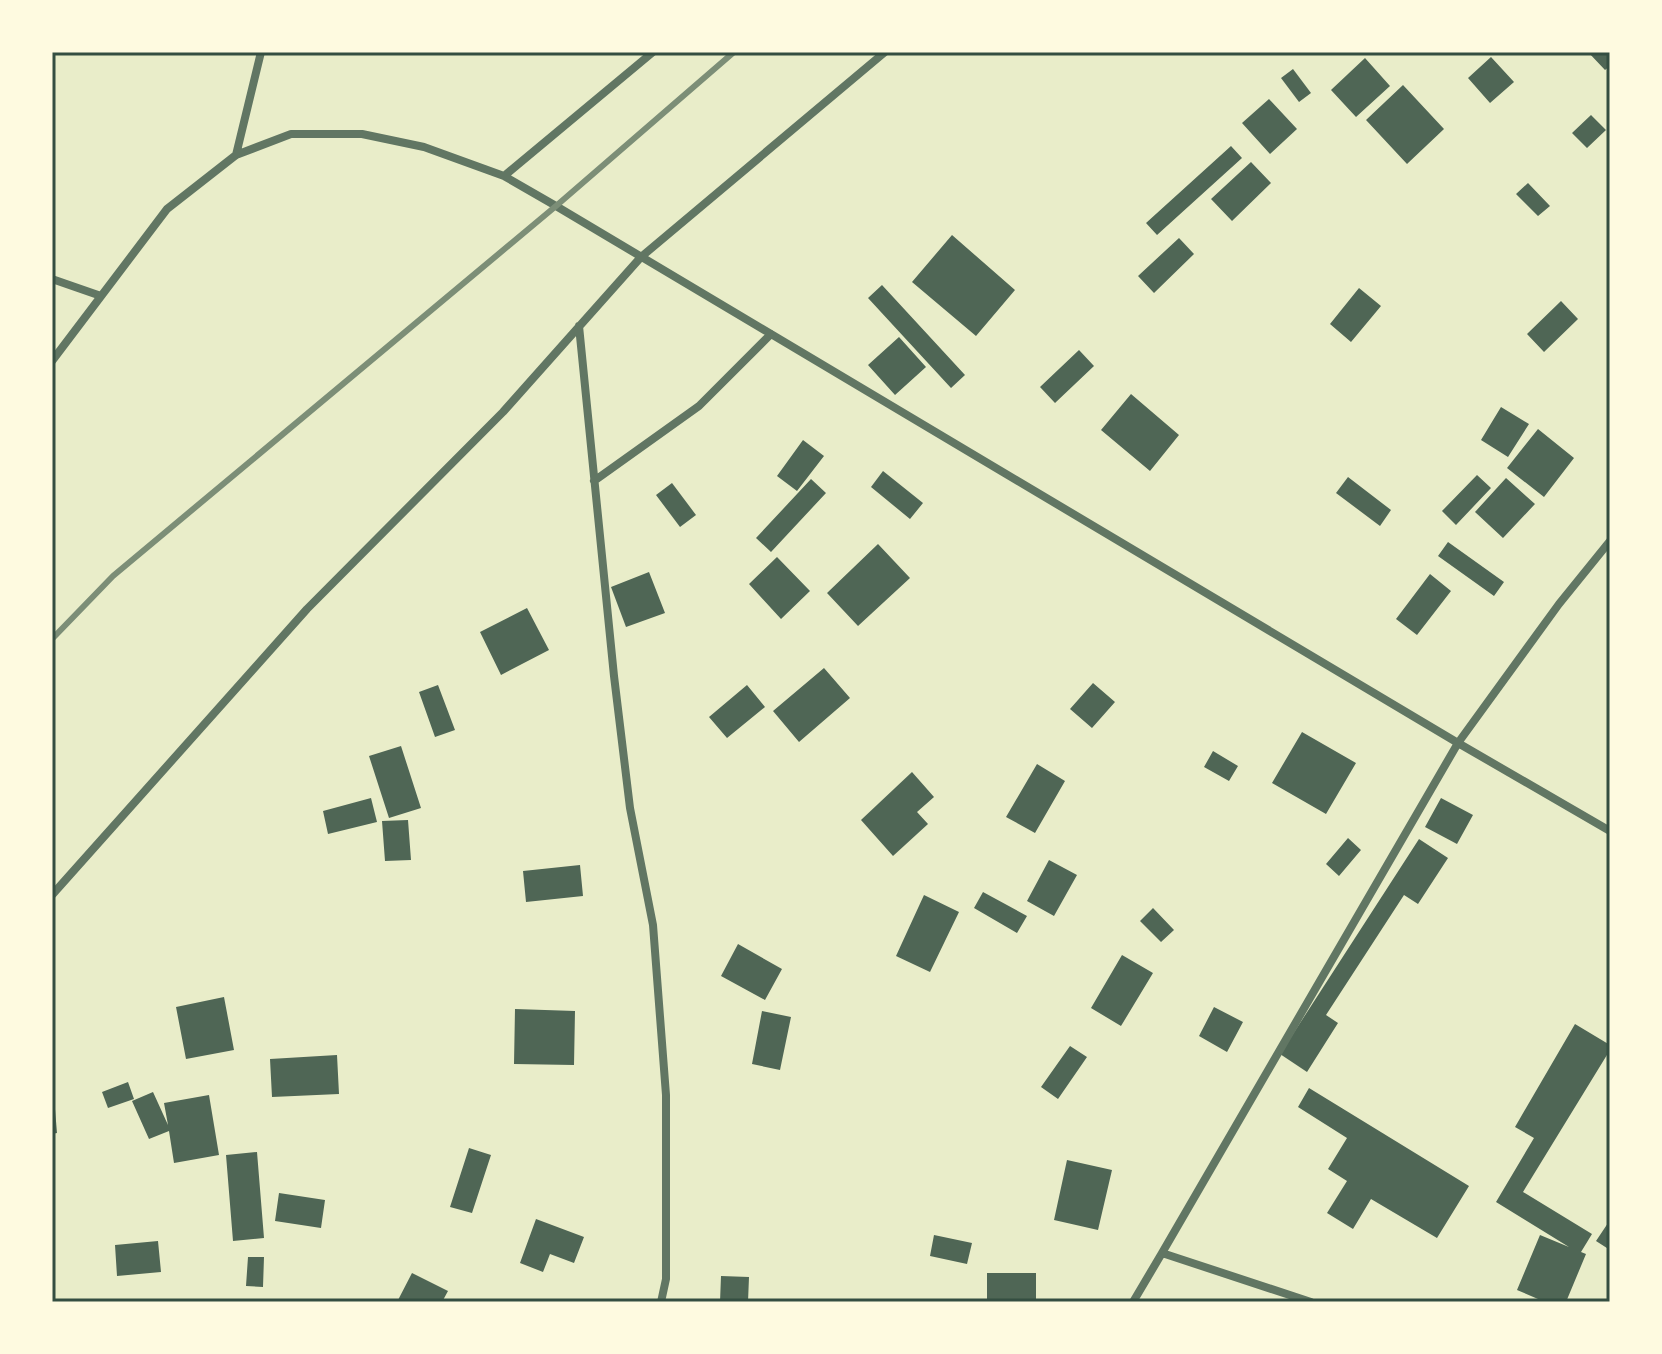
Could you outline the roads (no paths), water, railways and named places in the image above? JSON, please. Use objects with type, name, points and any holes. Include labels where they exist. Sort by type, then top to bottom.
[{"type":"street","points":[[236,155],[261,52]]},
{"type":"street","points":[[504,176],[653,52]]},
{"type":"street","points":[[52,895],[307,609],[503,412],[641,257],[885,52]]},
{"type":"street","points":[[52,361],[167,209],[236,155],[291,134],[362,134],[424,147],[504,176],[1610,831]]},
{"type":"street","points":[[52,279],[101,296]]},
{"type":"street","points":[[579,326],[630,808],[653,925],[666,1095],[666,1279],[661,1302]]},
{"type":"street","points":[[594,481],[699,406],[771,334]]},
{"type":"street","points":[[1133,1302],[1458,743],[1559,604],[1610,541]]},
{"type":"street","points":[[1162,1253],[1311,1302]]},
{"type":"railway","points":[[52,639],[113,576],[556,206],[734,52]]}]
